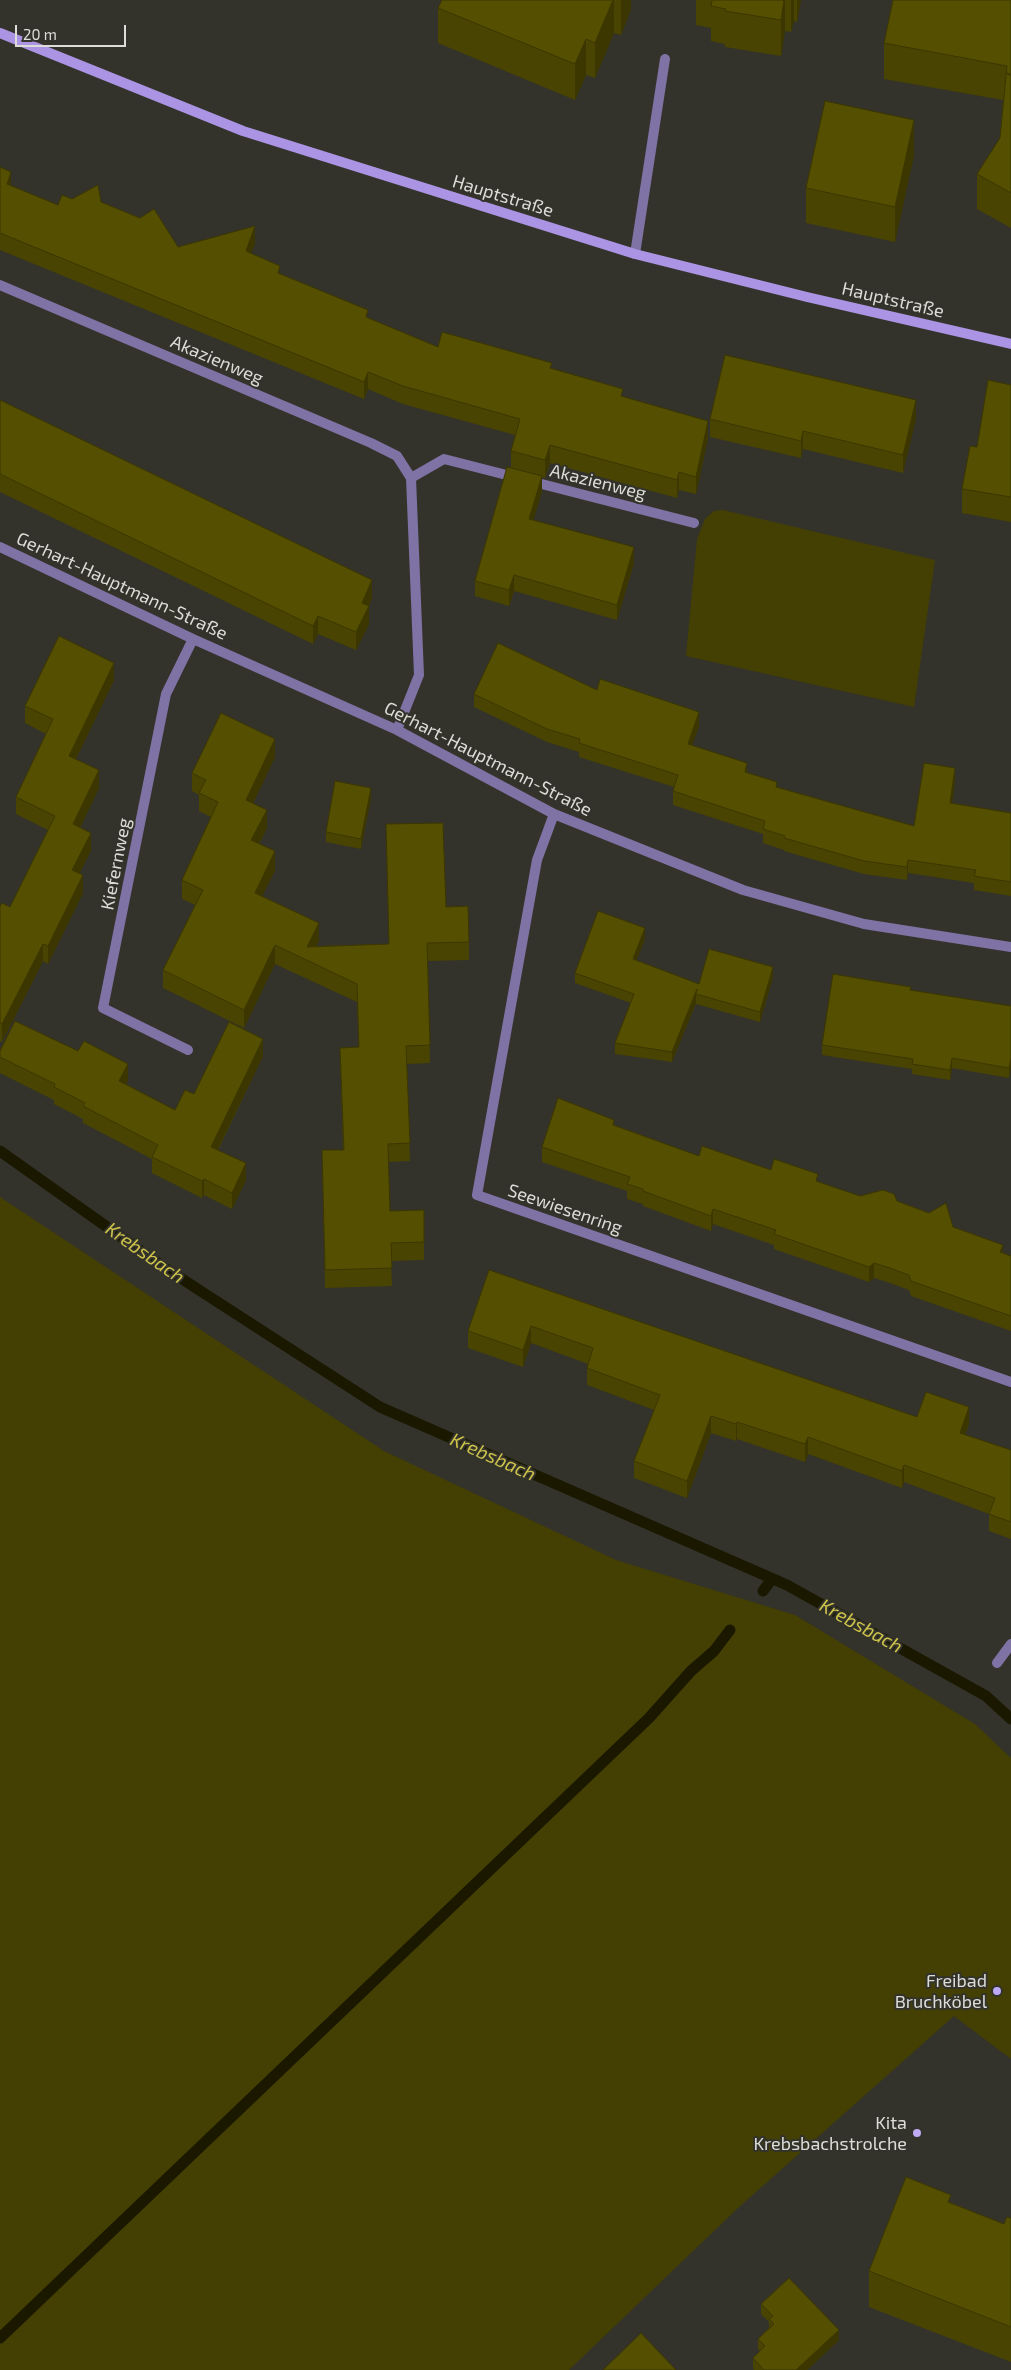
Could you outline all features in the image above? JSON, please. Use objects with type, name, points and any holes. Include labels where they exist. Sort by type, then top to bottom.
[{"type":"main road","name":"Hauptstraße","points":[[0,33],[243,131],[634,254],[807,298],[1011,344]]},
{"type":"street","points":[[634,254],[665,59]]},
{"type":"street","name":"Akazienweg","points":[[0,285],[372,443],[397,456],[411,478],[444,460],[694,523]]},
{"type":"street","points":[[397,730],[419,675],[411,478]]},
{"type":"street","name":"Gerhart-Hauptmann-Straße","points":[[0,547],[193,640],[397,730],[554,814],[743,890],[864,924],[1011,947]]},
{"type":"street","name":"Kiefernweg","points":[[188,1050],[104,1008],[166,694],[193,640]]},
{"type":"street","name":"Seewiesenring","points":[[554,814],[537,860],[477,1195],[1011,1382]]},
{"type":"street","points":[[997,1662],[1011,1644]]},
{"type":"shaded area","points":[[723,510],[935,560],[914,707],[686,656],[697,539],[705,519],[714,511]]},
{"type":"shaded area","points":[[0,1197],[384,1451],[616,1560],[795,1615],[975,1724],[1011,1758],[1011,2059],[954,2016],[738,2208],[569,2370],[0,2370]]},
{"type":"building","points":[[442,0],[613,0],[595,43],[586,39],[575,64],[438,8]]},
{"type":"building","points":[[712,0],[784,0],[781,20],[725,11],[726,9],[711,6]]},
{"type":"building","points":[[893,0],[1011,0],[1011,74],[1006,73],[1007,66],[884,43]]},
{"type":"building","points":[[1006,73],[1011,76],[1011,193],[977,174],[1000,138]]},
{"type":"building","points":[[825,101],[914,120],[895,207],[806,188]]},
{"type":"building","points":[[0,167],[11,172],[7,184],[58,205],[62,195],[72,199],[98,185],[101,202],[140,218],[154,209],[178,247],[255,226],[246,251],[280,266],[278,273],[368,310],[366,317],[438,347],[442,332],[552,363],[550,368],[623,389],[621,396],[708,421],[696,477],[679,472],[677,480],[550,445],[545,460],[511,451],[520,419],[403,386],[368,372],[364,382],[0,233]]},
{"type":"building","points":[[725,355],[916,400],[903,455],[803,431],[801,441],[710,419]]},
{"type":"building","points":[[988,380],[1011,385],[1011,497],[962,489],[970,446],[977,447]]},
{"type":"building","points":[[0,400],[372,580],[362,603],[369,606],[356,632],[318,616],[313,626],[0,474]]},
{"type":"building","points":[[507,467],[542,476],[529,519],[634,547],[617,605],[514,575],[509,590],[475,581]]},
{"type":"building","points":[[59,636],[114,663],[69,756],[99,770],[73,824],[91,833],[72,870],[83,875],[48,946],[43,944],[2,1024],[0,1023],[0,906],[2,903],[10,907],[55,816],[16,797],[53,719],[25,706]]},
{"type":"building","points":[[498,643],[597,690],[600,679],[699,712],[688,744],[747,763],[745,772],[777,782],[776,787],[914,826],[924,763],[955,768],[950,803],[1011,813],[1011,882],[974,876],[976,870],[908,860],[907,867],[864,861],[784,838],[785,836],[763,829],[765,821],[673,791],[678,775],[579,743],[580,739],[547,729],[474,694]]},
{"type":"building","points":[[221,713],[275,739],[246,800],[267,810],[251,840],[275,851],[255,893],[319,923],[307,947],[389,944],[386,824],[443,823],[446,907],[468,906],[469,942],[427,943],[430,1045],[406,1046],[410,1143],[388,1144],[390,1211],[424,1210],[424,1242],[391,1243],[392,1268],[325,1270],[322,1150],[344,1150],[340,1048],[359,1047],[357,984],[275,945],[244,1010],[163,970],[203,890],[182,880],[218,802],[199,793],[206,780],[192,773]]},
{"type":"building","points":[[335,781],[371,788],[361,839],[326,832]]},
{"type":"building","points":[[598,911],[645,928],[633,959],[699,984],[709,949],[773,967],[760,1012],[696,994],[697,989],[672,1052],[615,1043],[634,994],[575,973]]},
{"type":"building","points":[[833,974],[911,987],[910,990],[1011,1006],[1011,1058],[1009,1068],[952,1058],[950,1070],[912,1064],[913,1059],[822,1045]]},
{"type":"building","points":[[15,1021],[78,1051],[84,1041],[128,1064],[119,1081],[175,1110],[185,1090],[194,1094],[229,1022],[263,1039],[211,1147],[246,1163],[232,1193],[152,1157],[158,1145],[83,1106],[85,1103],[54,1087],[55,1084],[0,1057],[0,1051]]},
{"type":"building","points":[[558,1098],[614,1120],[613,1125],[699,1156],[702,1146],[771,1170],[774,1159],[818,1174],[816,1181],[860,1196],[883,1190],[894,1194],[897,1201],[929,1213],[946,1203],[953,1227],[1003,1245],[1000,1252],[1011,1256],[1011,1316],[911,1281],[909,1275],[890,1268],[874,1263],[869,1267],[774,1234],[776,1230],[713,1209],[711,1216],[627,1184],[630,1177],[542,1147]]},
{"type":"building","points":[[489,1270],[917,1417],[926,1392],[969,1407],[960,1433],[1011,1450],[1011,1522],[989,1514],[995,1498],[904,1465],[902,1471],[808,1437],[805,1444],[737,1422],[736,1424],[711,1416],[687,1481],[634,1461],[660,1395],[587,1368],[593,1348],[531,1326],[523,1350],[468,1331]]},
{"type":"building","points":[[906,2177],[951,2195],[948,2202],[1004,2224],[1007,2217],[1011,2218],[1011,2327],[869,2271]]},
{"type":"building","points":[[789,2278],[839,2330],[796,2370],[764,2370],[753,2358],[765,2346],[758,2339],[774,2324],[769,2319],[773,2316],[761,2304]]},
{"type":"building","points":[[641,2333],[676,2370],[603,2370]]},
{"type":"waterway","name":"Krebsbach","points":[[0,1151],[162,1266],[380,1407],[787,1585],[986,1696],[1011,1719]]},
{"type":"waterway","points":[[763,1591],[772,1579]]},
{"type":"waterway","points":[[0,2338],[649,1718],[691,1671],[714,1651],[730,1630]]},
{"type":"place","name":"Freibad Bruchköbel","points":[[997,1991]]},
{"type":"place","name":"Kita Krebsbachstrolche","points":[[917,2133]]}]
